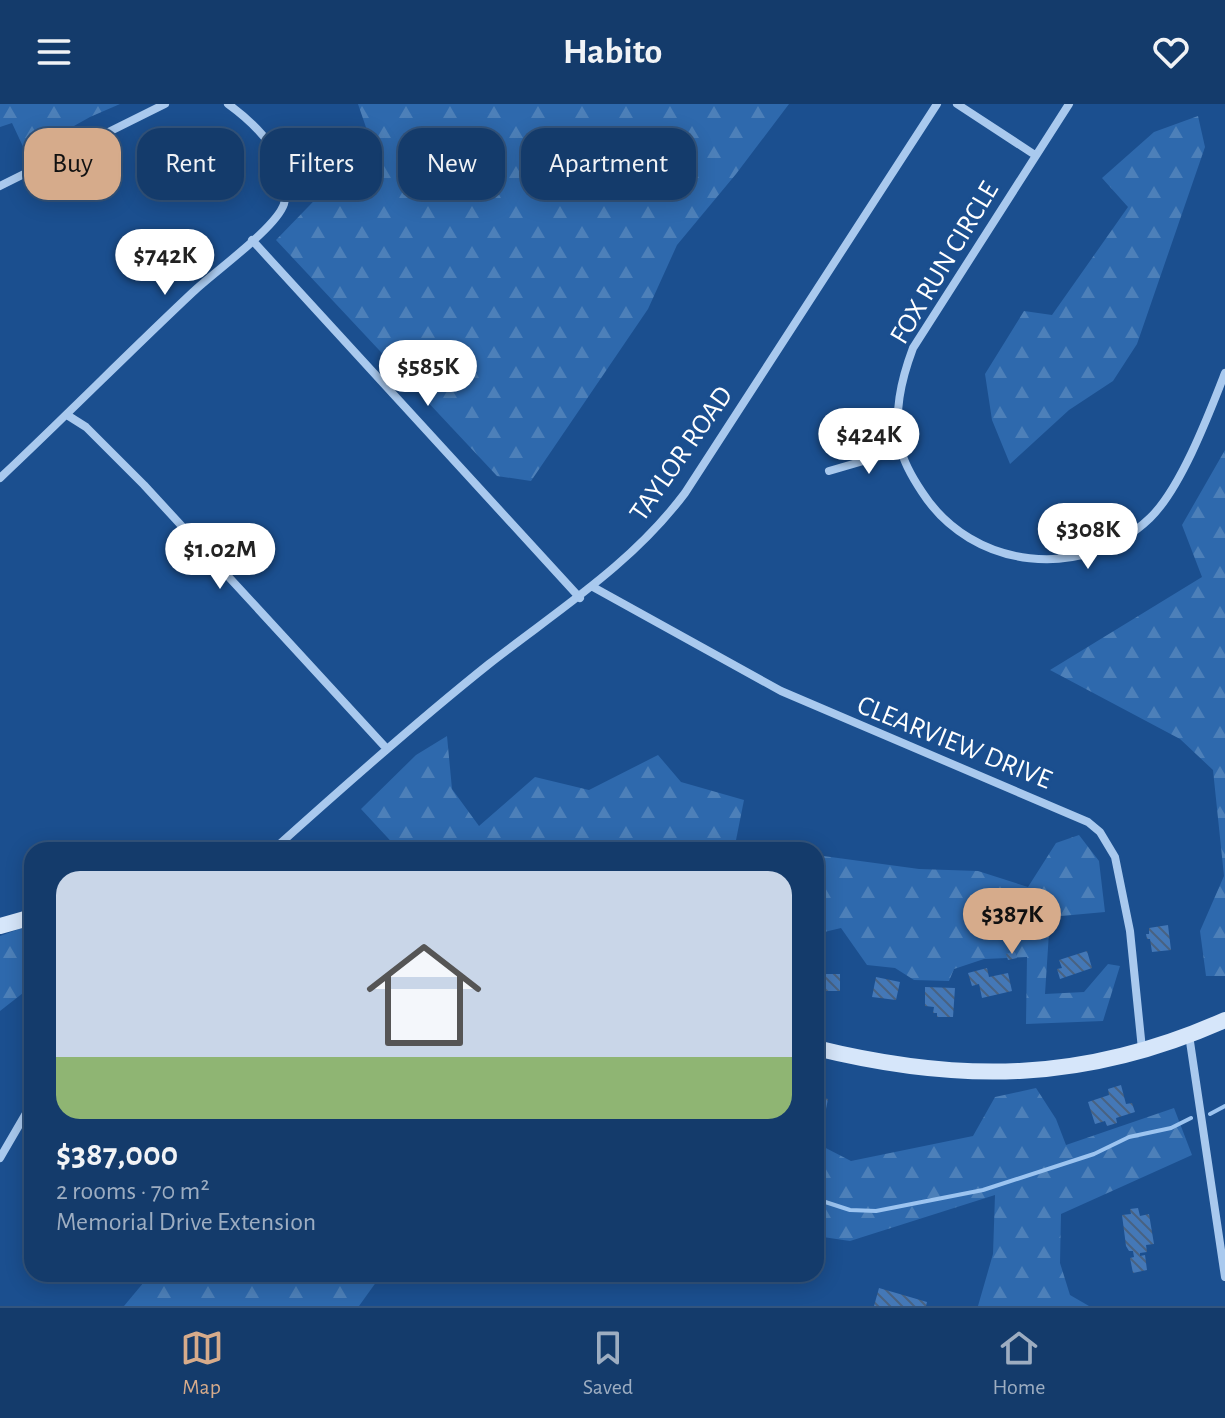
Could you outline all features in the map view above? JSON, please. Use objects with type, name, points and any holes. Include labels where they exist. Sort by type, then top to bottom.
[{"type":"street","points":[[0,186],[165,104]]},
{"type":"street","points":[[0,478],[279,213],[285,200],[278,158],[266,138],[228,104]]},
{"type":"street","name":"TAYLOR ROAD","points":[[282,842],[489,664],[580,598],[646,540],[685,493],[937,104]]},
{"type":"street","points":[[957,104],[1035,155]]},
{"type":"street","name":"FOX RUN CIRCLE","points":[[1069,104],[913,348],[899,400],[901,450],[911,475],[940,516],[969,539],[1021,558],[1052,560],[1082,556],[1122,539],[1157,510],[1176,482],[1225,373]]},
{"type":"street","points":[[252,240],[580,598]]},
{"type":"street","points":[[67,415],[86,427],[144,485],[387,749]]},
{"type":"street","points":[[829,471],[901,450]]},
{"type":"street","name":"CLEARVIEW DRIVE","points":[[593,587],[781,691],[1088,822],[1100,832],[1115,857],[1130,931],[1142,1050]]},
{"type":"street","points":[[0,926],[24,919]]},
{"type":"street","points":[[824,1050],[892,1064],[969,1072],[1056,1069],[1142,1050],[1225,1020]]},
{"type":"street","points":[[1189,1035],[1225,1277]]},
{"type":"street","points":[[0,1158],[24,1117]]},
{"type":"green space","points":[[0,104],[120,104],[70,128],[24,128],[24,149],[12,123],[0,127]]},
{"type":"green space","points":[[358,104],[789,104],[677,245],[648,309],[531,481],[497,476],[276,240],[315,200],[382,200],[382,128],[366,128]]},
{"type":"green space","points":[[1198,116],[1205,147],[1137,344],[1113,381],[1069,410],[1010,464],[992,420],[985,374],[1024,311],[1052,315],[1128,207],[1102,178],[1154,132]]},
{"type":"green space","points":[[1225,450],[1225,976],[1206,976],[1200,931],[1224,876],[1213,770],[1180,739],[1050,670],[1202,577],[1182,525]]},
{"type":"green space","points":[[447,736],[452,789],[479,826],[535,777],[589,790],[658,755],[681,782],[744,800],[736,842],[392,842],[361,809],[416,755]]},
{"type":"green space","points":[[1079,835],[1099,861],[1105,912],[1050,917],[1045,994],[1084,992],[1108,964],[1120,966],[1103,1021],[1026,1024],[1027,957],[984,959],[954,969],[949,981],[914,980],[895,968],[867,965],[841,928],[824,932],[824,856],[919,869],[978,871],[1028,887],[1056,843]]},
{"type":"green space","points":[[24,928],[24,992],[0,1011],[0,936]]},
{"type":"green space","points":[[1036,1088],[1056,1119],[1066,1145],[1174,1108],[1192,1155],[1061,1214],[1060,1263],[1070,1295],[1089,1306],[978,1306],[993,1254],[995,1195],[850,1241],[824,1237],[824,1147],[851,1161],[973,1136],[995,1097]]},
{"type":"green space","points":[[144,1282],[376,1282],[359,1306],[124,1306]]},
{"type":"building","points":[[1168,925],[1171,950],[1152,952],[1146,934],[1149,934],[1149,928]]},
{"type":"building","points":[[1015,951],[1017,958],[1008,960],[1006,954]]},
{"type":"building","points":[[1087,951],[1092,968],[1060,979],[1057,969],[1062,968],[1059,960]]},
{"type":"building","points":[[987,968],[989,977],[1008,973],[1012,991],[982,998],[979,984],[972,986],[968,973]]},
{"type":"building","points":[[824,974],[840,974],[840,991],[824,991]]},
{"type":"building","points":[[876,977],[900,982],[896,1000],[872,997]]},
{"type":"building","points":[[925,987],[955,988],[953,1017],[937,1017],[937,1013],[933,1013],[934,1007],[925,1006]]},
{"type":"building","points":[[1121,1085],[1126,1104],[1132,1103],[1135,1112],[1116,1118],[1117,1123],[1107,1126],[1105,1121],[1095,1124],[1088,1102],[1109,1095],[1108,1089]]},
{"type":"building","points":[[824,1098],[828,1099],[824,1119]]},
{"type":"building","points":[[1138,1208],[1140,1216],[1149,1214],[1154,1244],[1146,1245],[1147,1252],[1140,1253],[1140,1256],[1145,1255],[1147,1270],[1133,1273],[1130,1258],[1134,1257],[1133,1251],[1126,1246],[1122,1215],[1131,1214],[1130,1209]]},
{"type":"building","points":[[879,1288],[927,1302],[926,1306],[874,1306]]},
{"type":"waterway","points":[[1210,1114],[1225,1106]]},
{"type":"waterway","points":[[824,1202],[850,1210],[876,1211],[983,1190],[1094,1154],[1129,1137],[1171,1128],[1191,1118]]}]
